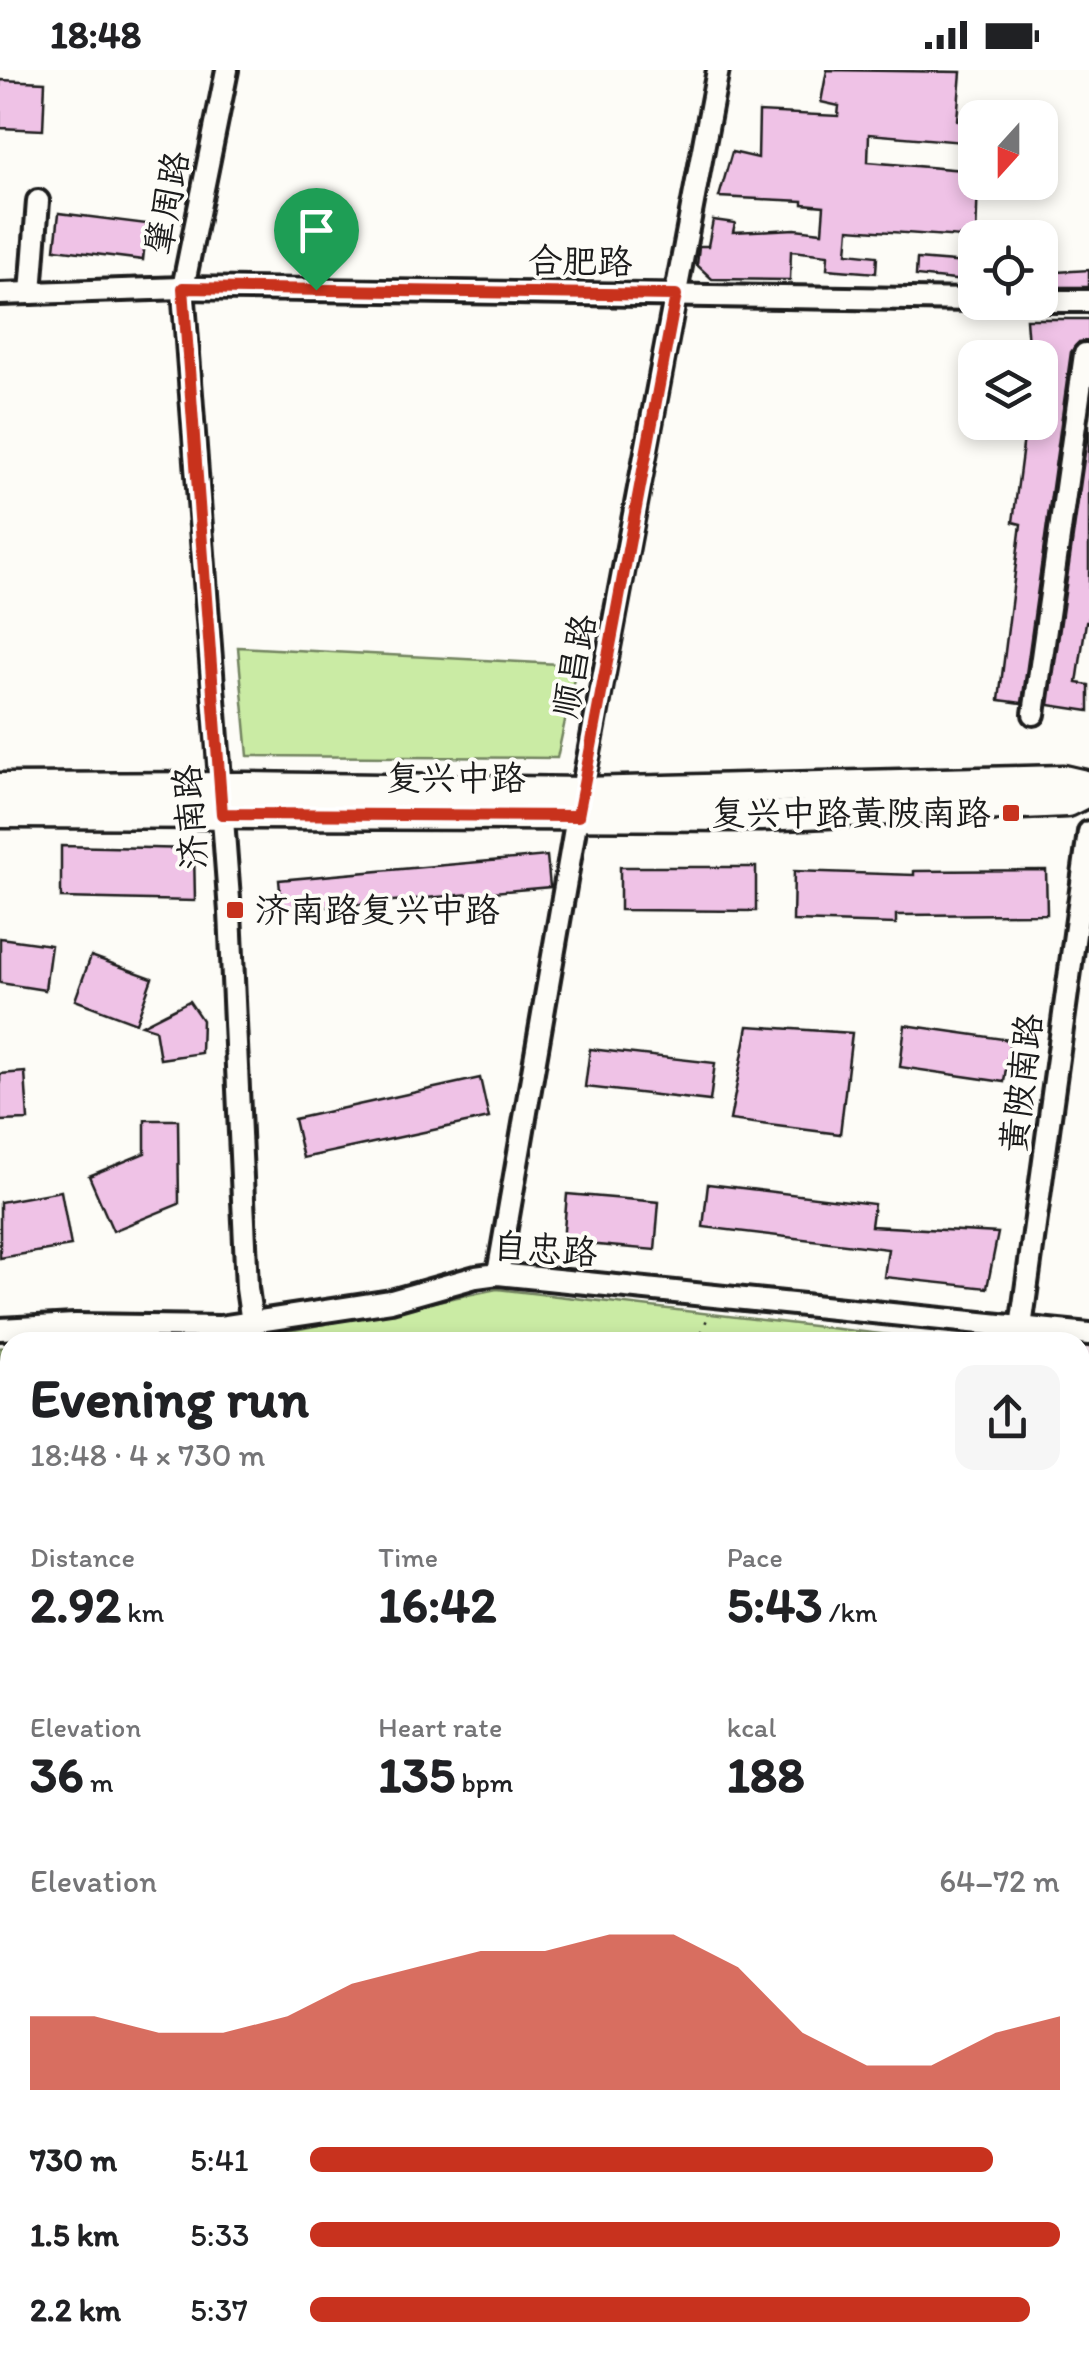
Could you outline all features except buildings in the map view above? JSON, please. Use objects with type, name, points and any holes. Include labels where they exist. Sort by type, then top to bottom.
[{"type":"main road","name":"复兴中路","points":[[0,788],[221,801],[580,804],[761,816],[1067,802],[1089,788]]},
{"type":"main road","name":"复兴中路","points":[[0,813],[221,801]]},
{"type":"street","name":"肇周路","points":[[0,294],[183,288],[227,70]]},
{"type":"street","name":"顺昌路","points":[[498,1274],[580,804],[718,70]]},
{"type":"street","points":[[31,292],[38,201]]},
{"type":"street","name":"合肥路","points":[[183,288],[958,300]]},
{"type":"street","name":"济南路","points":[[183,288],[230,912],[251,1332]]},
{"type":"street","points":[[1058,301],[1089,302]]},
{"type":"street","points":[[1034,714],[1086,354]]},
{"type":"street","name":"黄陂南路","points":[[1020,1332],[1089,832]]},
{"type":"street","name":"自忠路","points":[[255,1332],[391,1301],[476,1276],[498,1274],[1003,1332]]},
{"type":"street","name":"自忠路","points":[[0,1329],[75,1324],[220,1327],[246,1332]]},
{"type":"path","points":[[703,1332],[711,1297]]},
{"type":"green space","points":[[238,647],[577,665],[557,758],[248,756]]},
{"type":"green space","points":[[497,1289],[864,1332],[285,1332]]},
{"type":"place","name":"复兴中路黄陂南路","points":[[1011,813]]},
{"type":"place","name":"济南路复兴中路","points":[[235,910]]},
{"type":"route","points":[[183,288],[316,290],[676,295],[578,816],[222,814],[183,288]]}]
